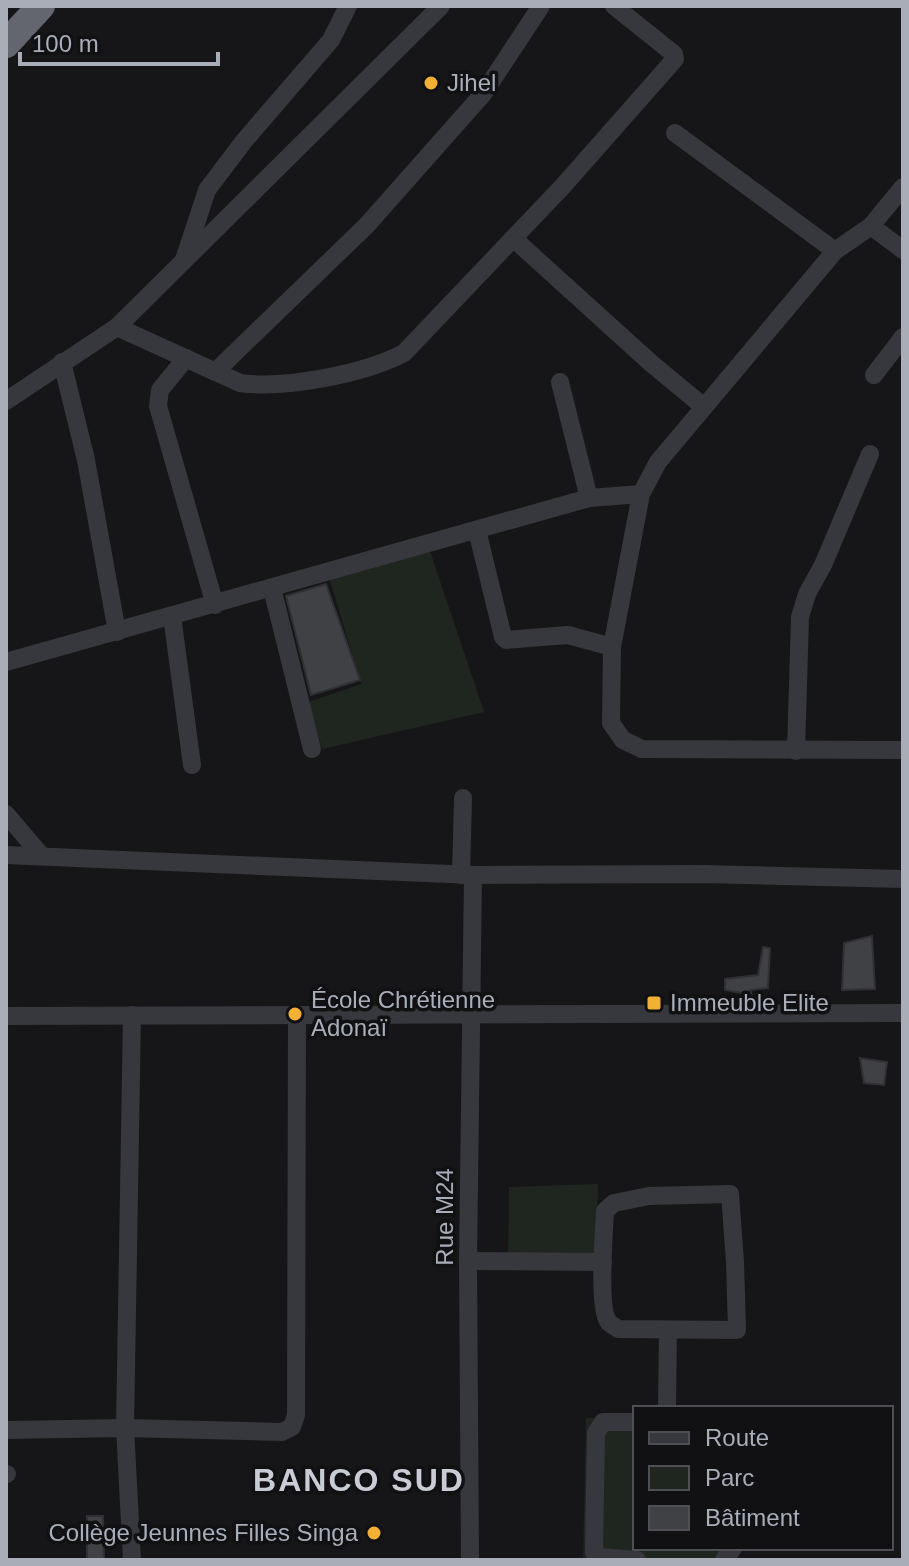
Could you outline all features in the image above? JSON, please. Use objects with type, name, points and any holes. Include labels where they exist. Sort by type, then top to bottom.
[{"type":"highway","points":[[6,44],[41,6]]},
{"type":"street","points":[[183,262],[207,190],[244,141],[331,40],[348,6]]},
{"type":"street","points":[[6,401],[117,327],[441,6]]},
{"type":"street","points":[[215,372],[367,225],[483,94],[541,6]]},
{"type":"street","points":[[117,327],[240,383],[259,385],[308,381],[387,362],[404,353],[514,239],[675,59],[674,54],[614,6]]},
{"type":"street","points":[[675,133],[835,251]]},
{"type":"street","points":[[903,187],[871,226],[835,251],[658,462],[641,494],[612,647],[609,703],[611,723],[623,740],[642,749],[903,750]]},
{"type":"street","points":[[871,226],[903,250]]},
{"type":"street","points":[[514,239],[704,407]]},
{"type":"street","points":[[874,375],[903,337]]},
{"type":"street","points":[[186,358],[160,390],[158,406],[215,605]]},
{"type":"street","points":[[62,362],[86,460],[117,632]]},
{"type":"street","points":[[560,382],[589,498]]},
{"type":"street","points":[[796,751],[800,617],[807,594],[823,565],[870,454]]},
{"type":"street","points":[[6,662],[589,498],[641,494]]},
{"type":"street","points":[[477,530],[506,640],[568,635],[612,647]]},
{"type":"street","points":[[272,588],[312,749]]},
{"type":"street","points":[[172,616],[192,765]]},
{"type":"street","name":"Rue M24","points":[[463,798],[470,1015],[470,1560]]},
{"type":"street","points":[[6,814],[41,855]]},
{"type":"street","points":[[6,855],[467,875],[704,874],[903,879]]},
{"type":"street","points":[[6,1016],[903,1013]]},
{"type":"street","points":[[132,1015],[125,1428],[132,1560]]},
{"type":"street","points":[[6,1430],[125,1428],[282,1432],[292,1427],[296,1415],[297,1015]]},
{"type":"street","points":[[730,1194],[737,1330],[668,1331],[618,1329],[608,1322],[604,1311],[605,1211],[614,1203],[649,1196],[730,1194]]},
{"type":"street","points":[[468,1261],[603,1262]]},
{"type":"street","points":[[667,1406],[668,1331]]},
{"type":"street","points":[[633,1422],[603,1422],[596,1433],[594,1558],[637,1560]]},
{"type":"green space","points":[[429,548],[484,712],[322,749],[309,702],[361,684],[329,577]]},
{"type":"green space","points":[[598,1184],[596,1258],[508,1261],[509,1187]]},
{"type":"green space","points":[[586,1418],[633,1418],[633,1550],[729,1550],[729,1560],[583,1560]]},
{"type":"building","points":[[326,584],[360,680],[311,695],[286,596]]},
{"type":"building","points":[[872,936],[875,989],[842,990],[844,943]]},
{"type":"building","points":[[763,947],[770,948],[768,988],[750,990],[752,995],[725,990],[725,979],[758,975]]},
{"type":"building","points":[[860,1058],[887,1062],[884,1085],[864,1083]]},
{"type":"building","points":[[87,1516],[103,1516],[104,1560],[87,1560]]},
{"type":"place","name":"Jihel","points":[[431,83]]},
{"type":"place","name":"Immeuble Elite","points":[[654,1003]]},
{"type":"place","name":"École Chrétienne Adonaï","points":[[295,1014]]},
{"type":"place","name":"Collège Jeunnes Filles Singa","points":[[374,1533]]},
{"type":"district","name":"BANCO SUD","points":[[359,1480]]}]
